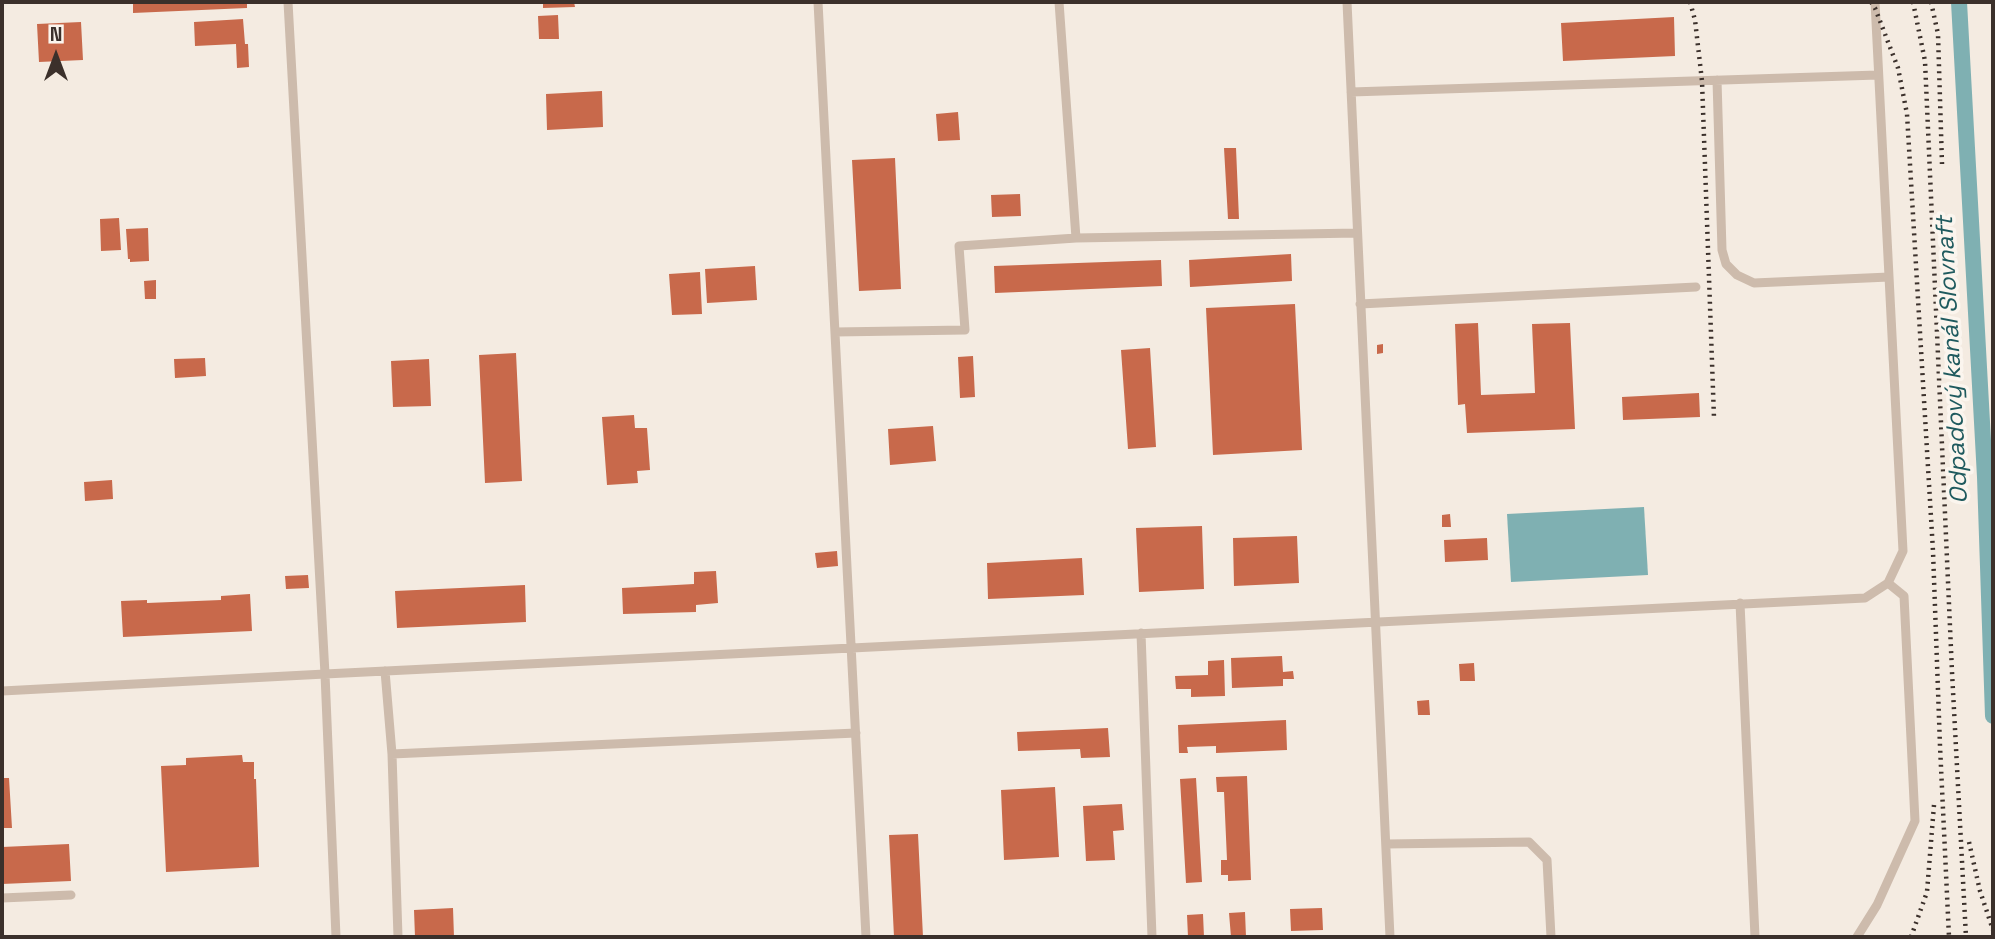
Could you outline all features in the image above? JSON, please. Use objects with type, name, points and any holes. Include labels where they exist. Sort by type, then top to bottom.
[{"type":"lane","points":[[288,2],[325,674],[336,937]]},
{"type":"lane","points":[[818,2],[866,937]]},
{"type":"lane","points":[[1059,2],[1076,238]]},
{"type":"lane","points":[[1347,2],[1390,937]]},
{"type":"lane","points":[[2,691],[1865,597],[1888,583],[1903,551],[1875,2]]},
{"type":"lane","points":[[1351,92],[1878,75]]},
{"type":"lane","points":[[1717,80],[1722,250],[1726,264],[1737,275],[1754,283],[1889,277]]},
{"type":"lane","points":[[835,332],[965,330],[959,246],[1076,238],[1357,233]]},
{"type":"lane","points":[[1360,304],[1696,287]]},
{"type":"lane","points":[[1857,937],[1877,905],[1915,821],[1904,596],[1888,583]]},
{"type":"lane","points":[[1740,603],[1755,937]]},
{"type":"lane","points":[[1141,633],[1152,937]]},
{"type":"lane","points":[[386,671],[392,754],[398,937]]},
{"type":"lane","points":[[392,754],[856,733]]},
{"type":"lane","points":[[1386,844],[1529,842],[1547,860],[1551,937]]},
{"type":"lane","points":[[2,898],[71,895]]},
{"type":"water","points":[[1644,507],[1648,575],[1511,582],[1507,514]]},
{"type":"building","points":[[133,2],[247,2],[247,8],[133,13]]},
{"type":"building","points":[[543,2],[574,2],[575,7],[543,8]]},
{"type":"building","points":[[558,15],[559,39],[539,39],[538,16]]},
{"type":"building","points":[[1674,17],[1675,56],[1563,61],[1561,23]]},
{"type":"building","points":[[243,19],[249,67],[237,68],[236,44],[195,46],[194,22]]},
{"type":"building","points":[[81,22],[83,60],[39,62],[37,24]]},
{"type":"building","points":[[602,91],[603,127],[547,130],[546,94]]},
{"type":"building","points":[[958,112],[960,140],[938,141],[936,114]]},
{"type":"building","points":[[1224,148],[1236,148],[1239,219],[1228,219]]},
{"type":"building","points":[[895,158],[901,289],[859,291],[852,160]]},
{"type":"building","points":[[1020,194],[1021,216],[992,217],[991,195]]},
{"type":"building","points":[[119,218],[121,250],[101,251],[100,219]]},
{"type":"building","points":[[148,228],[149,261],[130,262],[126,229]]},
{"type":"building","points":[[1291,254],[1292,281],[1190,287],[1189,260]]},
{"type":"building","points":[[1161,260],[1162,286],[995,293],[994,266]]},
{"type":"building","points":[[755,266],[757,300],[707,303],[705,269]]},
{"type":"building","points":[[700,272],[702,314],[672,315],[669,274]]},
{"type":"building","points":[[156,280],[156,299],[145,299],[144,281]]},
{"type":"building","points":[[1295,304],[1302,450],[1213,455],[1206,308]]},
{"type":"building","points":[[1478,323],[1481,395],[1535,393],[1532,324],[1570,323],[1575,429],[1467,433],[1465,404],[1458,405],[1455,324]]},
{"type":"building","points":[[1383,344],[1383,353],[1377,354],[1377,345]]},
{"type":"building","points":[[1150,348],[1156,447],[1128,449],[1121,350]]},
{"type":"building","points":[[516,353],[522,481],[485,483],[479,355]]},
{"type":"building","points":[[973,356],[975,397],[960,398],[958,357]]},
{"type":"building","points":[[205,358],[206,376],[175,378],[174,359]]},
{"type":"building","points":[[429,359],[431,406],[393,407],[391,361]]},
{"type":"building","points":[[1699,393],[1700,417],[1623,420],[1622,397]]},
{"type":"building","points":[[634,415],[635,428],[647,428],[650,470],[637,471],[638,483],[607,485],[602,417]]},
{"type":"building","points":[[933,426],[936,461],[890,465],[888,429]]},
{"type":"building","points":[[112,480],[113,499],[85,501],[84,482]]},
{"type":"building","points":[[1450,514],[1451,527],[1442,527],[1442,515]]},
{"type":"building","points":[[1202,526],[1204,589],[1139,592],[1136,528]]},
{"type":"building","points":[[1297,536],[1299,583],[1234,586],[1233,538]]},
{"type":"building","points":[[1487,538],[1488,560],[1445,562],[1444,540]]},
{"type":"building","points":[[837,551],[838,566],[817,568],[815,553]]},
{"type":"building","points":[[1082,558],[1084,595],[988,599],[987,563]]},
{"type":"building","points":[[716,571],[718,603],[696,605],[696,612],[623,614],[622,588],[694,584],[694,572]]},
{"type":"building","points":[[308,575],[309,588],[286,589],[285,576]]},
{"type":"building","points":[[525,585],[526,622],[397,628],[395,591]]},
{"type":"building","points":[[250,594],[252,631],[123,637],[121,601],[147,600],[147,603],[221,600],[221,596]]},
{"type":"building","points":[[1282,656],[1283,672],[1293,671],[1294,679],[1283,679],[1283,686],[1232,688],[1231,658]]},
{"type":"building","points":[[1224,660],[1225,696],[1191,697],[1191,689],[1176,689],[1175,676],[1208,675],[1208,661]]},
{"type":"building","points":[[1474,663],[1475,681],[1460,681],[1459,664]]},
{"type":"building","points":[[1429,700],[1430,715],[1418,715],[1417,701]]},
{"type":"building","points":[[1286,720],[1287,750],[1216,753],[1216,746],[1187,747],[1188,753],[1179,753],[1178,725]]},
{"type":"building","points":[[1108,728],[1110,757],[1081,758],[1080,749],[1018,751],[1017,732]]},
{"type":"building","points":[[242,755],[243,762],[254,762],[259,867],[166,872],[161,766],[186,765],[186,758]]},
{"type":"building","points":[[1247,776],[1251,880],[1228,881],[1228,875],[1221,875],[1221,860],[1227,860],[1224,792],[1217,792],[1216,777]]},
{"type":"building","points":[[2,778],[9,778],[12,828],[2,828]]},
{"type":"building","points":[[1196,778],[1202,882],[1186,883],[1180,779]]},
{"type":"building","points":[[1055,787],[1059,857],[1004,860],[1001,790]]},
{"type":"building","points":[[1122,804],[1124,830],[1113,831],[1115,860],[1086,861],[1083,806]]},
{"type":"building","points":[[918,834],[923,937],[894,937],[889,835]]},
{"type":"building","points":[[69,844],[71,881],[2,884],[2,847]]},
{"type":"building","points":[[453,908],[454,937],[415,937],[414,910]]},
{"type":"building","points":[[1322,908],[1323,930],[1291,931],[1290,909]]},
{"type":"building","points":[[1245,912],[1246,937],[1231,937],[1229,913]]},
{"type":"building","points":[[1203,914],[1204,937],[1188,937],[1187,915]]},
{"type":"waterway","name":"Odpadový kanál Slovnaft","points":[[1959,2],[1985,477],[1993,716]]},
{"type":"railway","points":[[1690,2],[1695,20],[1702,81],[1714,418]]},
{"type":"railway","points":[[1871,2],[1898,68],[1907,114],[1933,551],[1949,937]]},
{"type":"railway","points":[[1913,2],[1925,61],[1966,937]]},
{"type":"railway","points":[[1931,2],[1938,34],[1942,164]]},
{"type":"railway","points":[[1911,937],[1927,892],[1934,805]]},
{"type":"railway","points":[[1969,842],[1980,891],[1993,930]]}]
